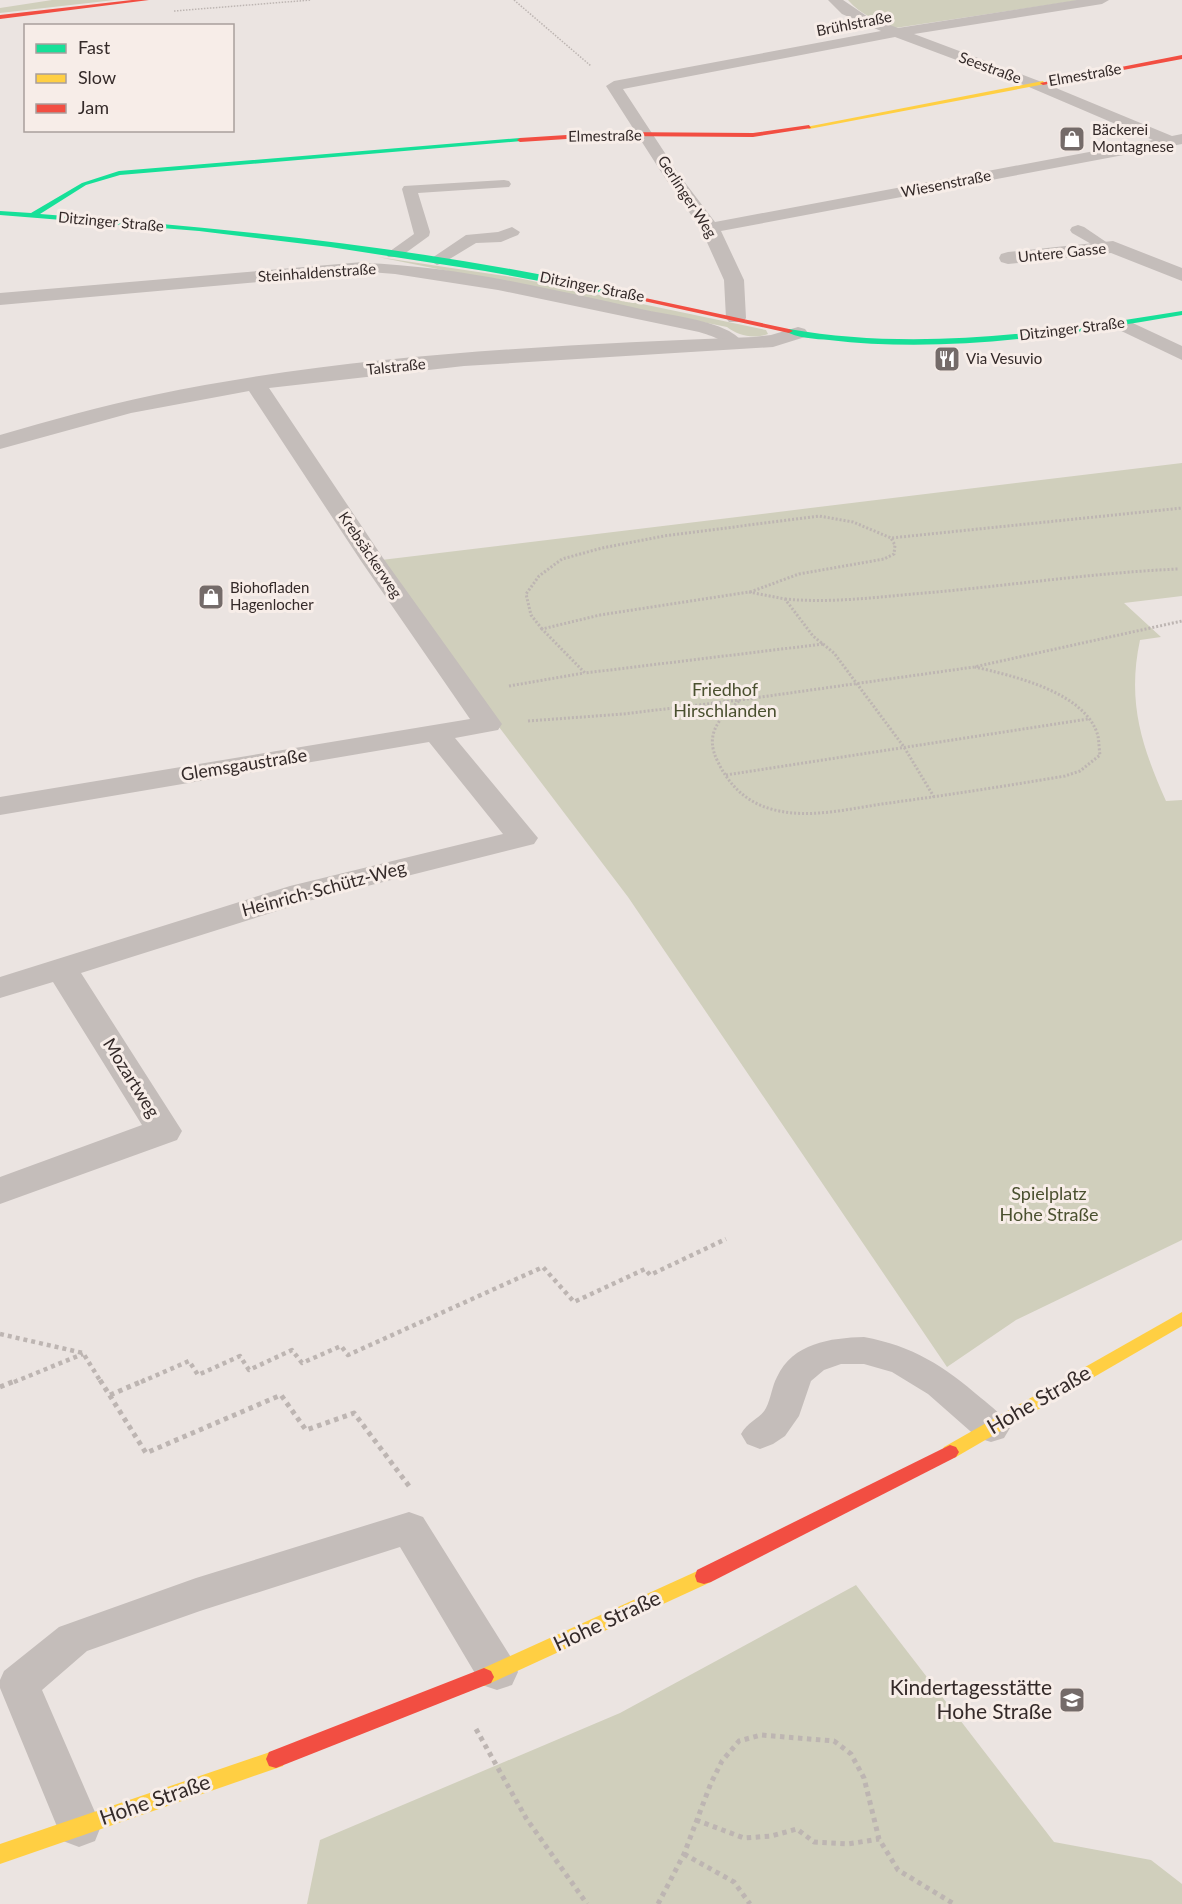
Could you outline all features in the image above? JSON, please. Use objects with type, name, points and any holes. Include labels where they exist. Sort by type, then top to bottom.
[{"type":"street","points":[[0,17],[146,0]]},
{"type":"street","name":"Seestraße","points":[[835,0],[847,11],[863,20],[1034,84],[1178,142]]},
{"type":"street","name":"Brühlstraße","points":[[614,86],[895,33],[1102,0]]},
{"type":"street","name":"Elmestraße","points":[[33,215],[84,182],[119,173],[396,148],[593,135],[732,136],[776,133],[1182,57]]},
{"type":"street","name":"Gerlinger Weg","points":[[614,86],[673,178],[710,228],[734,280],[736,318]]},
{"type":"street","name":"Wiesenstraße","points":[[710,228],[1178,142]]},
{"type":"street","name":"Ditzinger Straße","points":[[0,213],[226,232],[437,260],[542,277],[798,333],[870,343],[917,343],[992,338],[1122,324],[1182,313]]},
{"type":"street","name":"Untere Gasse","points":[[1008,258],[1113,247],[1182,275]]},
{"type":"street","name":"Steinhaldenstraße","points":[[0,299],[363,268]]},
{"type":"street","points":[[1122,324],[1182,354]]},
{"type":"street","name":"Talstraße","points":[[0,442],[140,404],[255,384],[494,357],[773,341],[798,333]]},
{"type":"street","name":"Krebsäckerweg","points":[[255,384],[373,561],[488,724]]},
{"type":"street","name":"Glemsgaustraße","points":[[0,806],[488,724]]},
{"type":"street","name":"Heinrich-Schütz-Weg","points":[[0,988],[301,893],[523,838],[437,734]]},
{"type":"street","name":"Mozartweg","points":[[0,1191],[164,1131],[61,968]]},
{"type":"street","name":"Hohe Straße","points":[[0,1854],[316,1745],[497,1672],[709,1574],[940,1458],[1182,1318]]},
{"type":"lane","points":[[394,254],[421,236],[422,232],[409,189],[504,184]]},
{"type":"lane","points":[[1078,230],[1107,248]]},
{"type":"lane","points":[[437,260],[472,238],[501,237],[512,232]]},
{"type":"lane","name":"Steinhaldenstraße","points":[[363,268],[395,269],[498,285],[600,305],[704,328],[724,335],[734,344]]},
{"type":"lane","points":[[760,1434],[781,1417],[795,1377],[803,1366],[834,1352],[852,1350],[881,1353],[903,1359],[927,1374],[991,1428]]},
{"type":"lane","points":[[79,1826],[19,1684],[73,1639],[196,1594],[409,1528],[497,1672]]},
{"type":"path","points":[[174,12],[311,0]]},
{"type":"path","points":[[514,0],[614,86]]},
{"type":"path","points":[[585,673],[531,615],[526,594],[539,576],[550,566],[585,552],[664,536],[819,516],[853,522],[891,538],[1182,508]]},
{"type":"path","points":[[542,629],[649,606],[749,592],[799,574],[884,559],[894,554],[895,545],[891,538]]},
{"type":"path","points":[[749,592],[818,602],[985,588],[1131,571],[1178,569]]},
{"type":"path","points":[[785,599],[813,636],[834,653],[857,683],[904,747],[934,797]]},
{"type":"path","points":[[488,724],[623,714],[974,667],[1182,621]]},
{"type":"path","points":[[467,694],[585,673],[823,644]]},
{"type":"path","points":[[740,700],[720,717],[713,728],[711,743],[725,775],[751,801],[793,813],[934,797],[1054,778],[1080,771],[1100,755],[1098,733],[1075,705],[1050,689],[1016,677],[974,667]]},
{"type":"path","points":[[725,775],[1088,719]]},
{"type":"path","points":[[110,1395],[189,1361],[198,1375],[240,1356],[249,1370],[292,1350],[302,1363],[341,1346],[348,1355],[543,1267],[573,1302],[645,1269],[650,1275],[726,1239]]},
{"type":"path","points":[[0,1334],[83,1353],[146,1453],[280,1395],[306,1430],[354,1413],[411,1488]]},
{"type":"path","points":[[0,1387],[83,1353]]},
{"type":"path","points":[[454,1689],[526,1818],[587,1904]]},
{"type":"path","points":[[658,1904],[684,1854],[718,1768],[739,1741],[761,1736],[807,1737],[834,1741],[851,1754],[864,1778],[879,1839],[898,1870],[954,1904]]},
{"type":"path","points":[[696,1820],[744,1838],[771,1836],[797,1829],[814,1842],[848,1844],[879,1839]]},
{"type":"path","points":[[684,1854],[734,1882],[750,1904]]},
{"type":"green space","points":[[52,0],[115,0],[0,13],[0,8]]},
{"type":"green space","points":[[848,0],[1081,0],[895,28],[864,14]]},
{"type":"green space","points":[[378,257],[518,278],[766,330],[768,334],[746,336],[727,327]]},
{"type":"green space","points":[[1182,463],[1182,596],[1124,603],[1161,637],[1140,640],[1136,662],[1136,703],[1143,742],[1166,801],[1182,800],[1182,1240],[1016,1320],[947,1367],[628,897],[373,561]]},
{"type":"green space","points":[[856,1585],[1054,1842],[1151,1860],[1182,1884],[1182,1904],[307,1904],[320,1840],[620,1713]]},
{"type":"traffic: fast","points":[[33,215],[84,184],[119,173],[520,140]]},
{"type":"traffic: fast","points":[[0,213],[199,229],[279,238],[485,268],[639,298]]},
{"type":"traffic: fast","points":[[789,331],[848,340],[937,341],[1066,330],[1182,313]]},
{"type":"traffic: slow","points":[[809,127],[1043,83]]},
{"type":"traffic: slow","points":[[950,1452],[1182,1318]]},
{"type":"traffic: slow","points":[[484,1677],[704,1576]]},
{"type":"traffic: slow","points":[[0,1854],[276,1759]]},
{"type":"traffic: jam","points":[[0,17],[146,0]]},
{"type":"traffic: jam","points":[[1043,83],[1182,57]]},
{"type":"traffic: jam","points":[[520,140],[613,134],[753,135],[809,127]]},
{"type":"traffic: jam","points":[[639,298],[789,331]]},
{"type":"traffic: jam","points":[[704,1576],[950,1452]]},
{"type":"traffic: jam","points":[[276,1759],[484,1677]]},
{"type":"place","name":"Bäckerei Montagnese","points":[[1072,139]]},
{"type":"place","name":"Via Vesuvio","points":[[947,359]]},
{"type":"place","name":"Biohofladen Hagenlocher","points":[[211,597]]},
{"type":"place","name":"Kindertagesstätte Hohe Straße","points":[[1072,1700]]},
{"type":"park label","name":"Friedhof Hirschlanden","points":[[725,700]]},
{"type":"park label","name":"Spielplatz Hohe Straße","points":[[1049,1204]]}]
